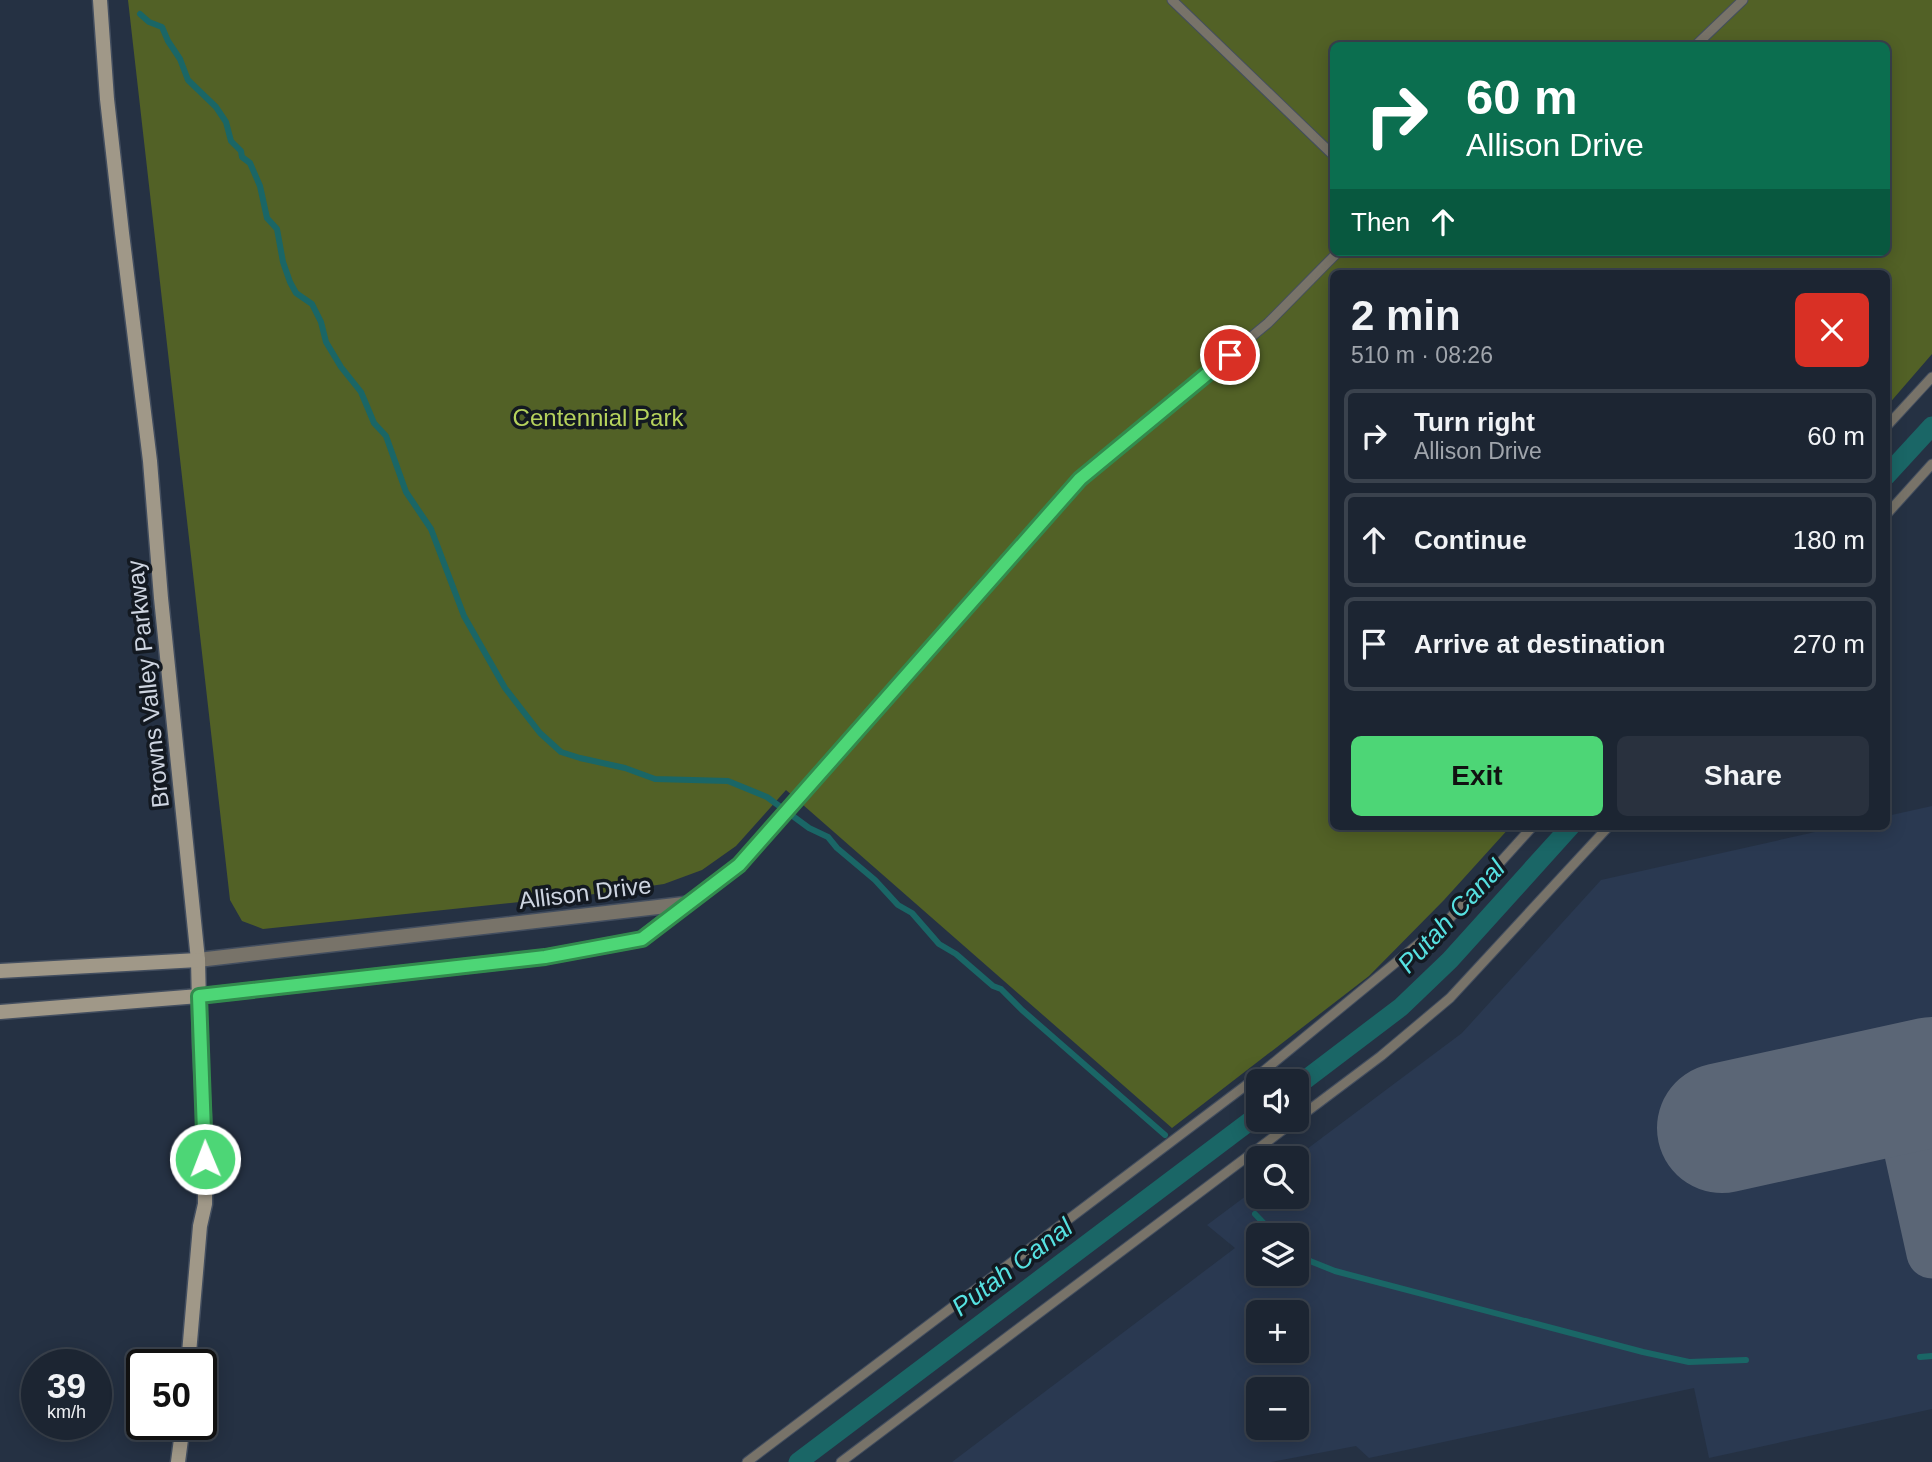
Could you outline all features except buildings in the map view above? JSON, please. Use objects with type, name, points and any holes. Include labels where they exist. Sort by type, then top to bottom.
[{"type":"main road","name":"Browns Valley Parkway","points":[[100,0],[107,99],[150,461],[161,598],[198,960],[205,1203],[200,1226],[189,1349]]},
{"type":"main road","name":"Allison Drive","points":[[0,971],[198,960]]},
{"type":"main road","name":"Allison Drive","points":[[0,1012],[199,996]]},
{"type":"main road","points":[[178,1462],[181,1440]]},
{"type":"street","name":"Allison Drive","points":[[198,960],[686,904]]},
{"type":"street","name":"Allison Drive","points":[[199,996],[557,955],[642,939],[686,904]]},
{"type":"lane","points":[[1172,0],[1330,152]]},
{"type":"lane","points":[[1699,42],[1743,0]]},
{"type":"lane","points":[[686,904],[739,865],[1080,479],[1268,323],[1334,256]]},
{"type":"lane","points":[[1890,423],[1932,377]]},
{"type":"lane","points":[[1890,511],[1932,464]]},
{"type":"lane","points":[[747,1462],[1249,1083],[1450,918],[1529,830]]},
{"type":"lane","points":[[1309,1110],[1381,1056],[1450,998],[1605,830]]},
{"type":"lane","points":[[841,1462],[1280,1132]]},
{"type":"shaded area","points":[[1932,806],[1932,1409],[1709,1458],[1694,1388],[1369,1458],[1356,1446],[1271,1462],[952,1462],[1235,1248],[1207,1225],[1246,1196],[1246,1209],[1309,1209],[1309,1148],[1462,1033],[1601,880],[1824,830],[1890,830],[1890,815]]},
{"type":"green space","name":"Centennial Park","points":[[128,0],[1932,0],[1932,354],[1890,403],[1890,270],[1330,270],[1330,830],[1507,830],[1444,900],[1369,976],[1172,1128],[786,790],[736,846],[702,870],[664,884],[595,894],[263,929],[242,921],[230,900]]},
{"type":"waterway","points":[[140,14],[149,22],[162,27],[188,80],[216,107],[226,122],[231,141],[241,151],[242,157],[250,163],[260,186],[267,218],[277,229],[290,282],[296,293],[312,304],[321,322],[326,342],[361,392],[374,423],[386,436],[406,492],[431,529],[464,616],[505,688],[540,733],[561,752],[580,758],[625,768],[655,779],[728,781],[767,797],[809,828],[828,837],[898,905],[912,913],[939,944],[956,954],[993,986],[1001,989],[1165,1135]]},
{"type":"waterway","name":"Putah Canal","points":[[1890,472],[1932,426]]},
{"type":"waterway","name":"Putah Canal","points":[[1309,1077],[1401,1007],[1450,960],[1567,830]]},
{"type":"waterway","name":"Putah Canal","points":[[798,1462],[1246,1124]]},
{"type":"waterway","points":[[1255,1214],[1264,1223]]},
{"type":"waterway","points":[[1309,1260],[1335,1271],[1643,1352],[1689,1362],[1746,1360]]},
{"type":"waterway","points":[[1920,1357],[1932,1356]]},
{"type":"taxiway","points":[[1896,1090],[1932,1253]]},
{"type":"runway","points":[[1722,1128],[1932,1082]]},
{"type":"route","points":[[205,1159],[199,996],[545,957],[642,939],[739,865],[1080,479],[1230,355]]}]
